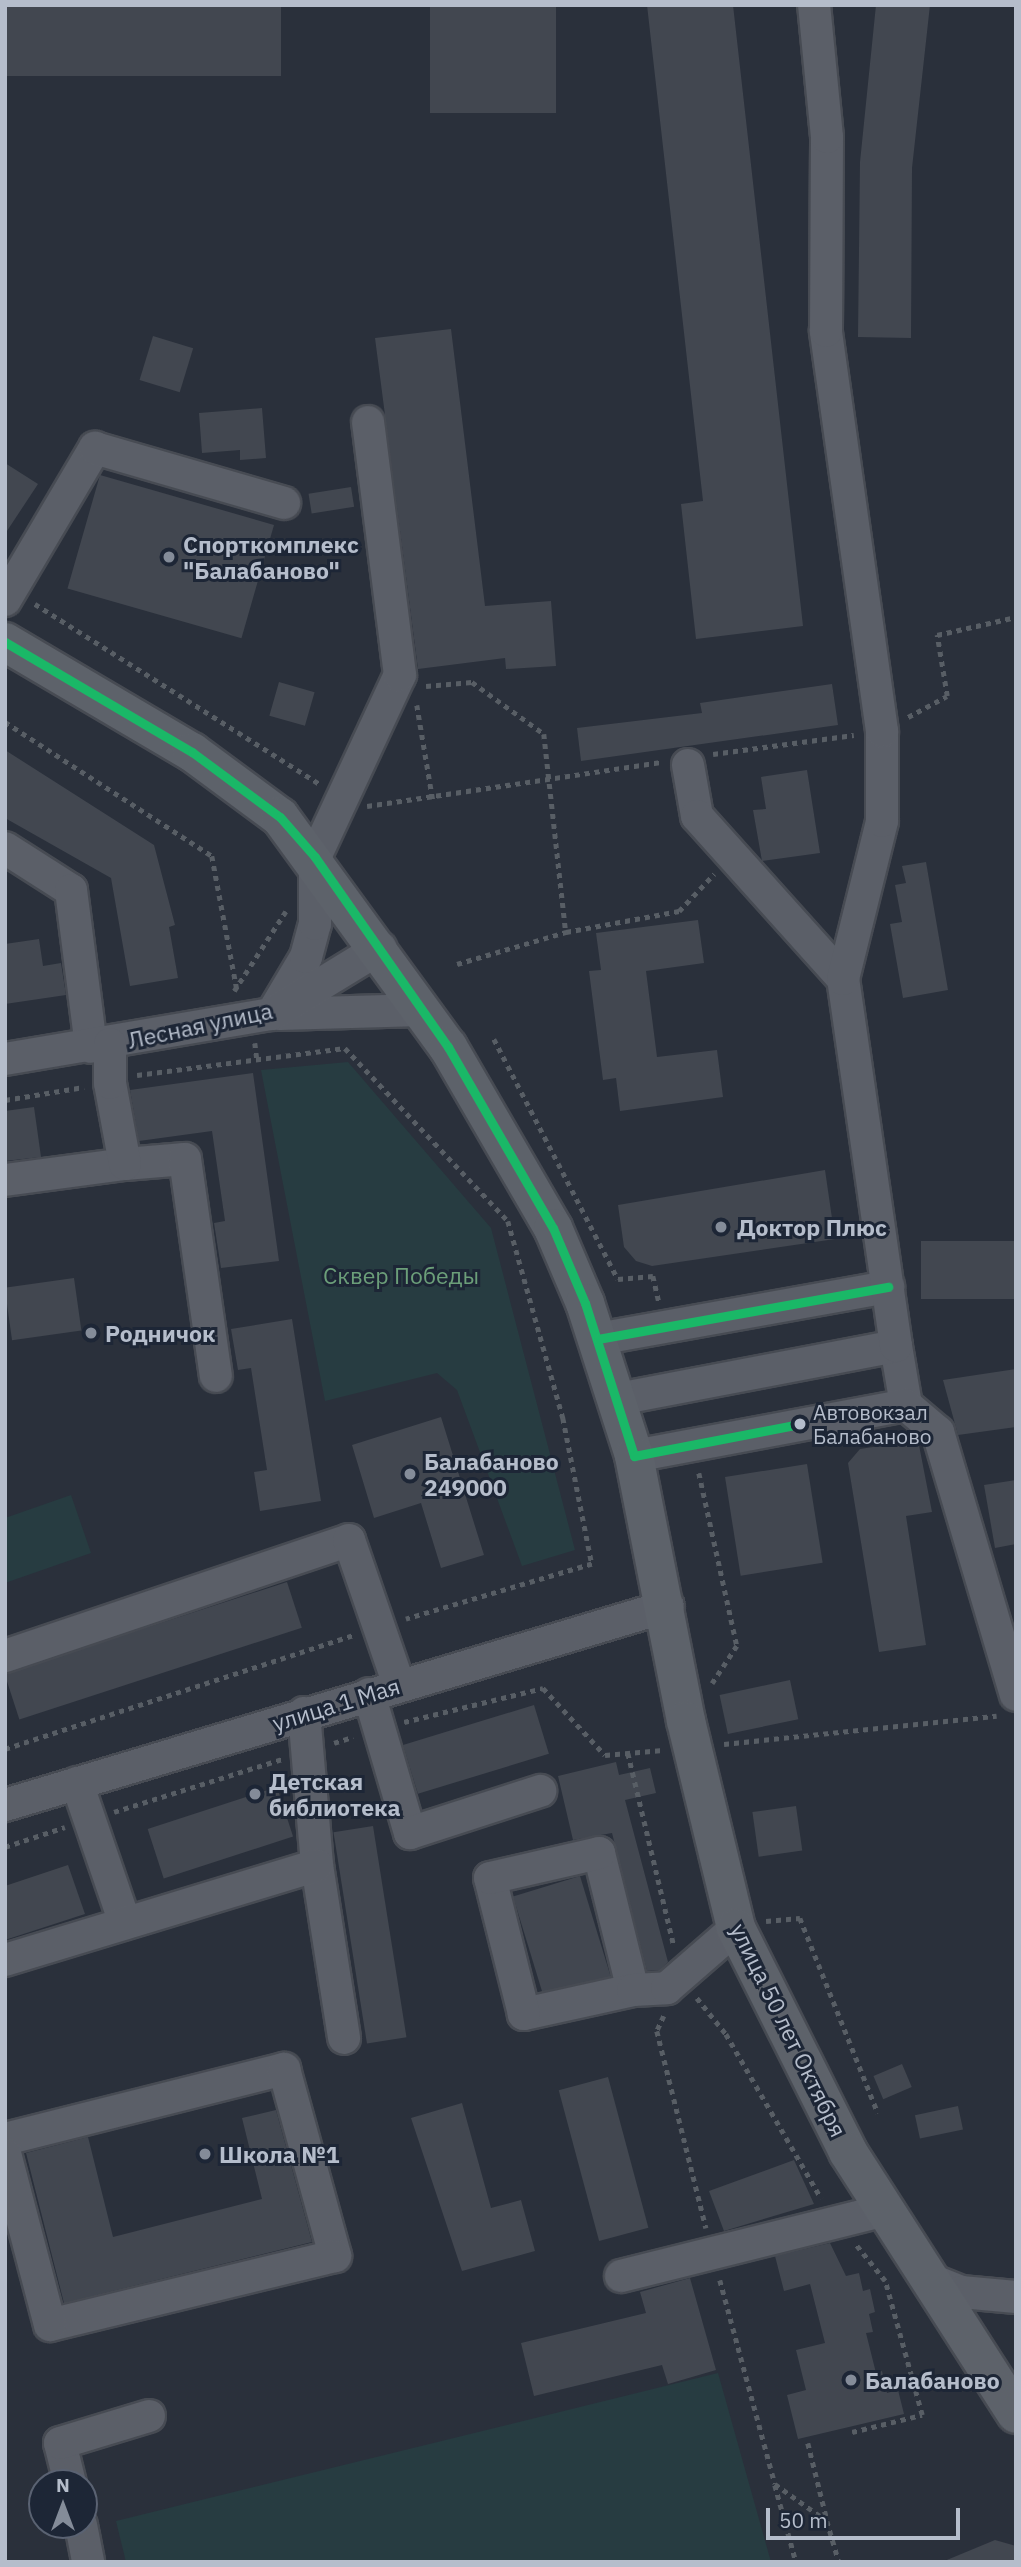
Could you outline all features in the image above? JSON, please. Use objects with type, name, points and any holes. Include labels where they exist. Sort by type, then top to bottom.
[{"type":"main road","name":"улица 50 лет Октября","points":[[5,642],[192,752],[280,817],[315,857],[422,1010],[553,1228],[598,1339],[634,1456],[668,1606],[694,1748],[747,1925],[848,2152],[1016,2414]]},
{"type":"street","points":[[814,5],[827,137],[825,331],[882,731],[882,821],[843,979],[905,1405],[938,1432],[1009,1706]]},
{"type":"street","points":[[253,1008],[306,957],[315,924],[315,857],[407,681],[368,422]]},
{"type":"street","points":[[8,595],[95,448],[284,503]]},
{"type":"street","points":[[688,761],[697,816],[843,979]]},
{"type":"street","points":[[5,848],[71,890],[125,1164]]},
{"type":"street","name":"Лесная улица","points":[[5,1059],[100,1046],[253,1008],[380,948]]},
{"type":"street","points":[[253,1008],[422,1010]]},
{"type":"street","points":[[5,1180],[185,1158],[216,1376]]},
{"type":"street","points":[[598,1339],[888,1287]]},
{"type":"street","points":[[618,1399],[896,1346]]},
{"type":"street","points":[[634,1456],[905,1405]]},
{"type":"street","points":[[5,1656],[349,1540],[399,1685]]},
{"type":"street","name":"улица 1 Мая","points":[[5,1805],[304,1713],[668,1606]]},
{"type":"street","points":[[369,1694],[410,1833],[540,1791]]},
{"type":"street","points":[[304,1713],[317,1865],[344,2038]]},
{"type":"street","points":[[77,1783],[125,1923]]},
{"type":"street","points":[[633,1990],[598,1853],[490,1878],[523,2014],[633,1990],[667,1988],[681,1973],[747,1925]]},
{"type":"street","points":[[5,1961],[317,1865]]},
{"type":"street","points":[[5,2139],[284,2069],[335,2256],[50,2325],[15,2233],[5,2154]]},
{"type":"street","points":[[621,2276],[885,2210]]},
{"type":"street","points":[[929,2279],[961,2292],[1016,2297]]},
{"type":"street","points":[[66,2469],[60,2443],[149,2416]]},
{"type":"street","points":[[83,2539],[88,2562]]},
{"type":"path","points":[[8,595],[168,682],[356,807],[433,801],[882,731],[947,696],[937,635],[1016,617]]},
{"type":"path","points":[[433,801],[407,681],[472,682],[544,734],[566,932]]},
{"type":"path","points":[[5,722],[212,856],[253,1008],[257,1060]]},
{"type":"path","points":[[457,964],[566,932],[679,911],[732,855]]},
{"type":"path","points":[[253,1008],[290,904]]},
{"type":"path","points":[[225,994],[253,1008]]},
{"type":"path","points":[[494,1039],[618,1279]]},
{"type":"path","points":[[5,1100],[345,1048],[508,1221],[563,1418],[592,1564],[379,1626],[5,1749]]},
{"type":"path","points":[[5,1847],[379,1729],[543,1688],[605,1755],[694,1748],[1009,1706]]},
{"type":"path","points":[[628,1753],[681,1973],[657,2031],[796,2562]]},
{"type":"path","points":[[747,1925],[800,1918],[878,2113]]},
{"type":"path","points":[[852,2432],[890,2423]]},
{"type":"path","points":[[808,2443],[839,2562]]},
{"type":"path","points":[[775,2484],[827,2521]]},
{"type":"green space","name":"Сквер Победы","points":[[348,1062],[491,1228],[575,1550],[522,1566],[457,1390],[437,1373],[325,1401],[261,1070]]},
{"type":"green space","points":[[71,1495],[91,1553],[5,1583],[5,1518]]},
{"type":"green space","points":[[718,2373],[771,2562],[126,2562],[116,2521]]},
{"type":"building","points":[[5,5],[281,5],[281,76],[5,76]]},
{"type":"building","points":[[430,5],[556,5],[556,113],[430,113]]},
{"type":"building","points":[[647,5],[733,5],[803,626],[696,639],[681,504],[703,501]]},
{"type":"building","points":[[876,5],[930,5],[912,168],[911,338],[858,337],[860,162]]},
{"type":"building","points":[[451,329],[485,606],[551,601],[556,666],[506,669],[505,658],[418,669],[375,338]]},
{"type":"building","points":[[153,336],[193,348],[180,392],[140,380]]},
{"type":"building","points":[[262,408],[266,458],[240,460],[240,450],[202,453],[199,413]]},
{"type":"building","points":[[5,463],[38,484],[5,534]]},
{"type":"building","name":"Спорткомплекс \"Балабаново\"","points":[[100,475],[274,525],[241,638],[67,588]]},
{"type":"building","points":[[351,487],[354,507],[312,513],[309,494]]},
{"type":"building","points":[[279,682],[315,692],[305,726],[269,716]]},
{"type":"building","points":[[832,684],[838,725],[581,761],[577,728],[702,713],[700,703]]},
{"type":"building","points":[[5,750],[154,845],[175,925],[169,927],[178,978],[130,986],[111,878],[5,818]]},
{"type":"building","points":[[807,770],[820,853],[762,861],[753,810],[766,809],[761,777]]},
{"type":"building","points":[[926,862],[948,990],[903,998],[890,924],[902,922],[895,885],[906,883],[902,866]]},
{"type":"building","points":[[698,920],[704,963],[646,971],[657,1057],[717,1050],[723,1097],[620,1111],[616,1078],[603,1080],[589,971],[601,970],[596,933]]},
{"type":"building","points":[[39,939],[43,966],[61,963],[66,995],[5,1004],[5,944]]},
{"type":"building","points":[[253,1073],[279,1261],[221,1268],[214,1223],[225,1221],[212,1131],[139,1141],[130,1090]]},
{"type":"building","points":[[34,1107],[41,1157],[5,1161],[5,1111]]},
{"type":"building","points":[[825,1170],[835,1239],[652,1266],[636,1261],[624,1247],[618,1205]]},
{"type":"building","points":[[921,1241],[1016,1241],[1016,1299],[921,1299]]},
{"type":"building","points":[[74,1278],[81,1330],[12,1340],[5,1288]]},
{"type":"building","points":[[292,1319],[321,1501],[260,1511],[254,1472],[267,1470],[251,1368],[238,1370],[231,1329]]},
{"type":"building","points":[[1016,1369],[1016,1427],[958,1435],[943,1380]]},
{"type":"building","name":"Балабаново 249000","points":[[441,1417],[484,1555],[441,1568],[421,1503],[374,1518],[352,1445]]},
{"type":"building","points":[[918,1440],[932,1512],[906,1516],[926,1645],[879,1652],[848,1463],[860,1449]]},
{"type":"building","points":[[807,1464],[823,1563],[741,1576],[725,1477]]},
{"type":"building","points":[[1016,1480],[1016,1544],[995,1548],[984,1485]]},
{"type":"building","points":[[287,1582],[302,1628],[19,1719],[5,1674]]},
{"type":"building","points":[[790,1680],[798,1719],[728,1734],[720,1695]]},
{"type":"building","points":[[534,1705],[549,1754],[418,1794],[403,1745]]},
{"type":"building","points":[[616,1762],[619,1775],[650,1768],[656,1793],[625,1800],[668,1962],[660,1970],[647,1971],[612,1833],[573,1840],[558,1776]]},
{"type":"building","points":[[277,1787],[293,1836],[164,1878],[148,1829]]},
{"type":"building","points":[[796,1806],[802,1851],[759,1857],[752,1812]]},
{"type":"building","points":[[373,1826],[406,2037],[367,2044],[333,1832]]},
{"type":"building","points":[[68,1865],[85,1914],[5,1940],[5,1886]]},
{"type":"building","points":[[580,1876],[611,1976],[544,1997],[513,1896]]},
{"type":"building","points":[[902,2064],[912,2087],[883,2099],[873,2076]]},
{"type":"building","points":[[608,2077],[648,2228],[599,2241],[559,2090]]},
{"type":"building","points":[[462,2103],[491,2208],[521,2200],[535,2251],[462,2271],[411,2118]]},
{"type":"building","points":[[958,2106],[963,2129],[920,2139],[915,2115]]},
{"type":"building","points":[[276,2110],[312,2242],[64,2303],[26,2153],[88,2137],[113,2237],[262,2199],[242,2118]]},
{"type":"building","points":[[794,2160],[814,2204],[724,2231],[709,2191]]},
{"type":"building","points":[[830,2243],[846,2276],[859,2273],[863,2291],[870,2289],[875,2312],[869,2314],[873,2332],[866,2333],[876,2373],[882,2371],[887,2393],[898,2390],[904,2414],[798,2439],[787,2395],[806,2390],[796,2350],[825,2343],[810,2284],[784,2291],[775,2256]]},
{"type":"building","points":[[690,2278],[716,2370],[668,2384],[662,2365],[534,2396],[521,2343],[646,2313],[640,2292]]},
{"type":"building","points":[[995,2540],[1016,2546],[1016,2562],[942,2562]]},
{"type":"transit line","points":[[5,642],[192,752],[280,817],[315,857],[448,1047],[553,1228],[585,1303],[634,1456],[800,1424]]},
{"type":"transit line","points":[[598,1339],[888,1287]]},
{"type":"place","name":"Спорткомплекс \"Балабаново\"","points":[[169,557]]},
{"type":"place","name":"Доктор Плюс","points":[[721,1227]]},
{"type":"place","name":"Родничок","points":[[91,1333]]},
{"type":"place","name":"Автовокзал Балабаново","points":[[800,1424]]},
{"type":"place","name":"Балабаново 249000","points":[[410,1474]]},
{"type":"place","name":"Детская библиотека","points":[[255,1794]]},
{"type":"place","name":"Школа №1","points":[[205,2154]]},
{"type":"place","name":"Балабаново","points":[[851,2380]]}]
